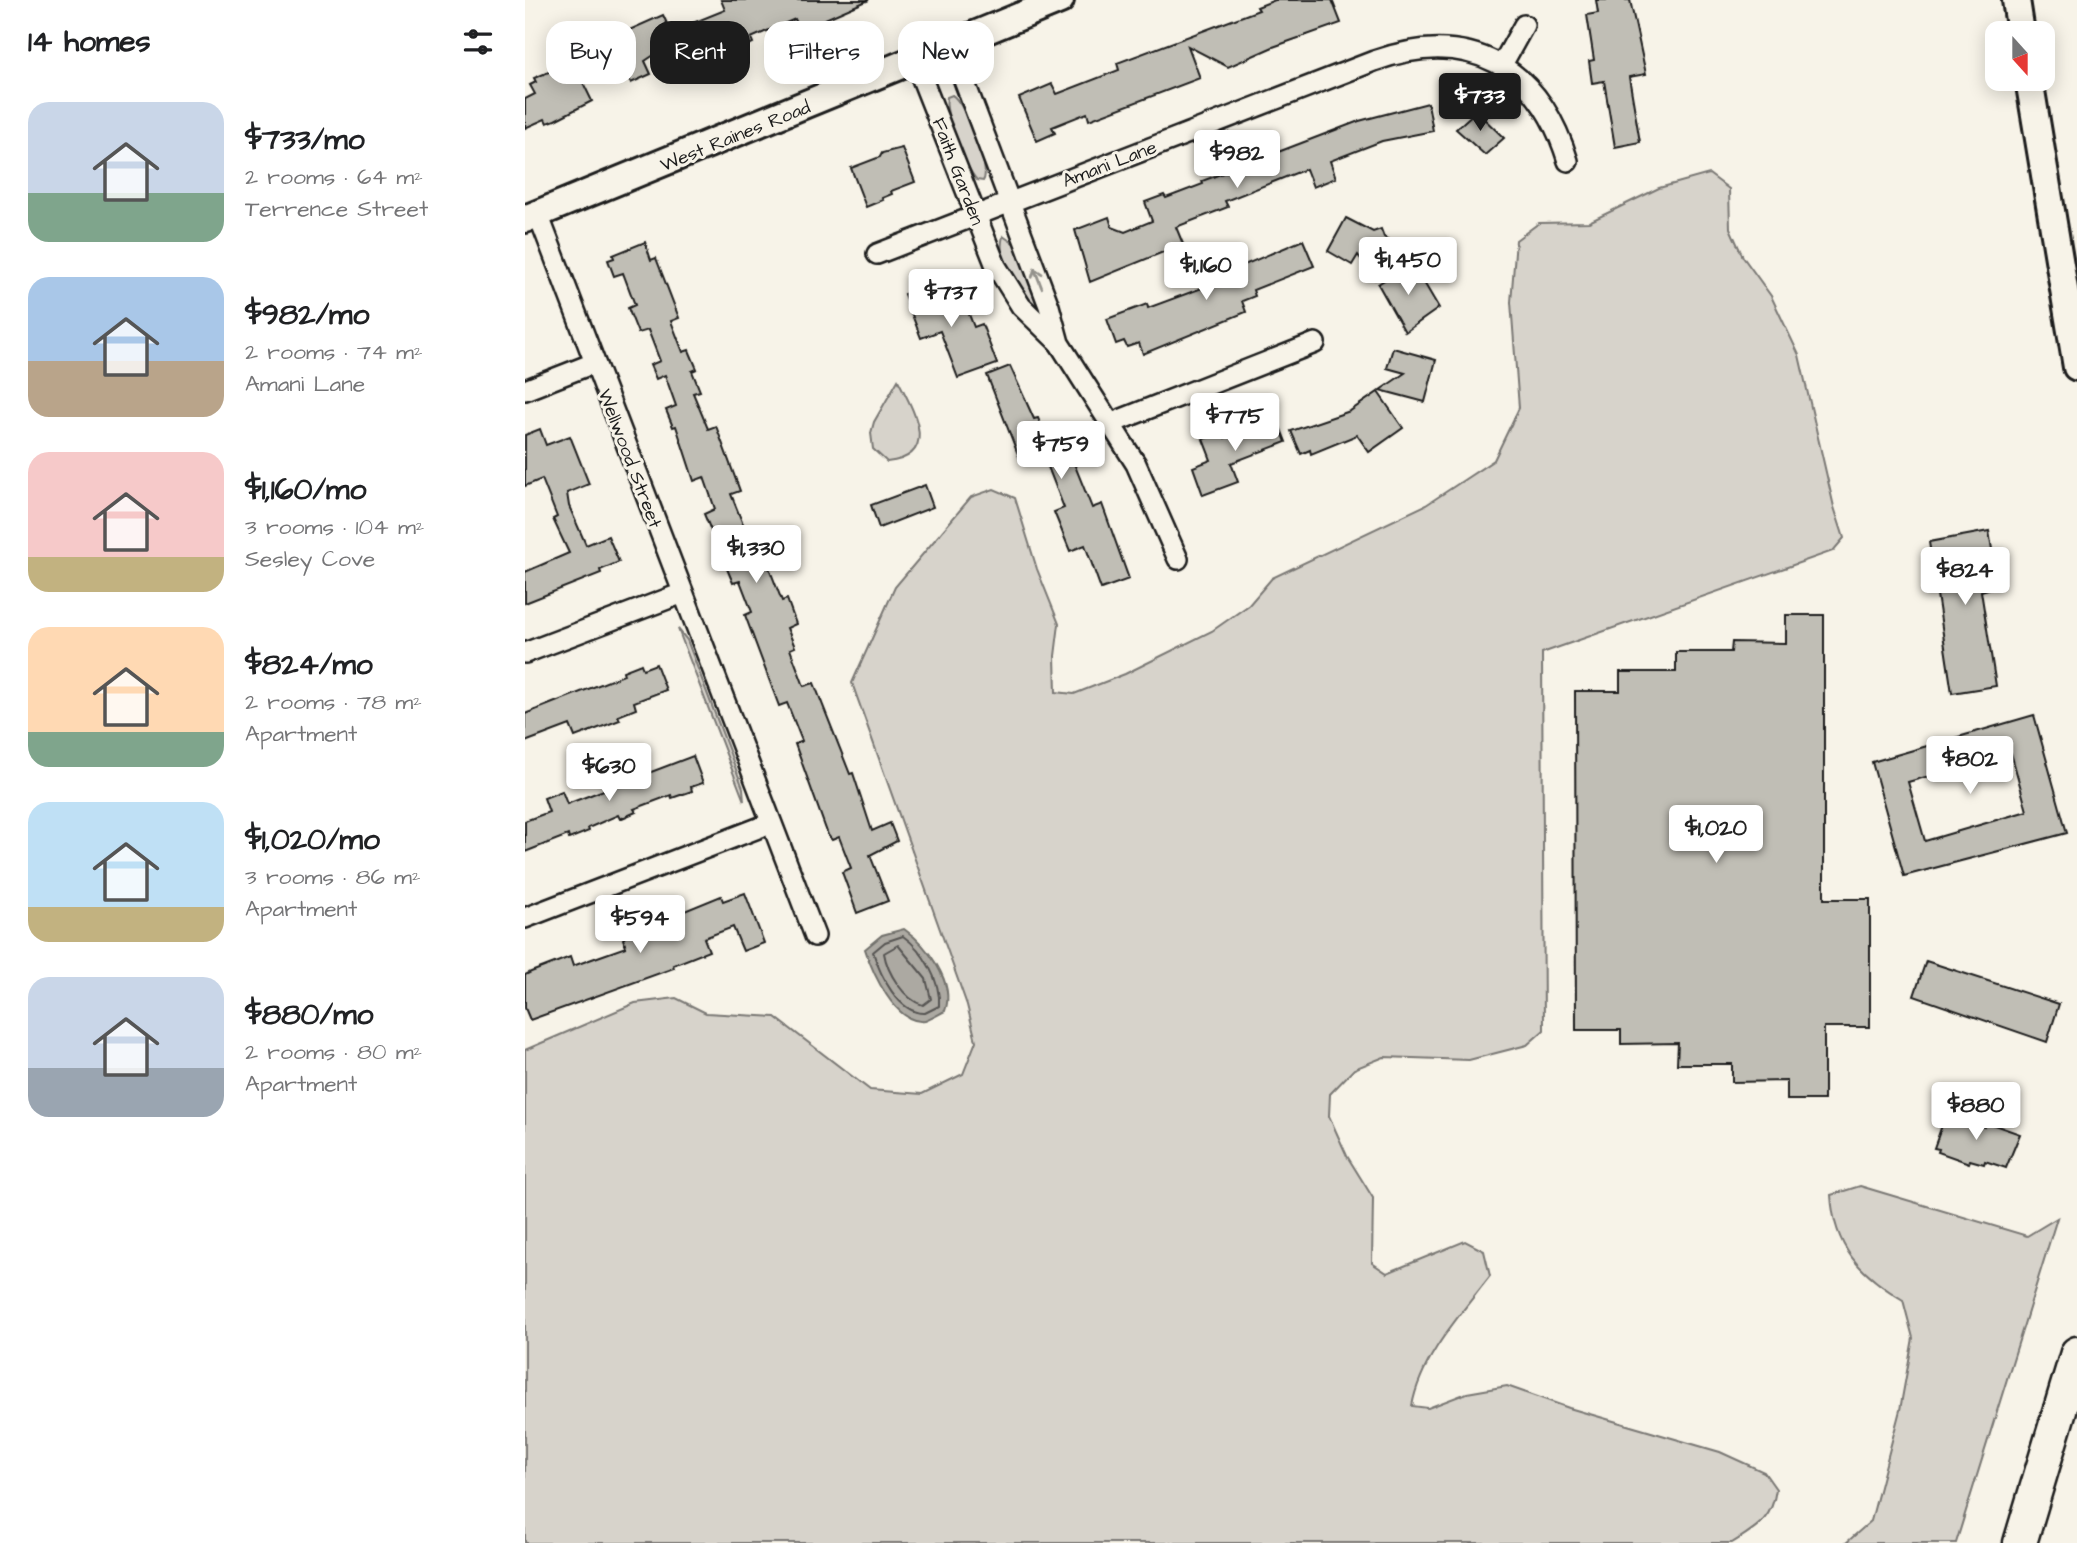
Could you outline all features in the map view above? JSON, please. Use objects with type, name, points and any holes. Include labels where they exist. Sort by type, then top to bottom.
[{"type":"highway","points":[[2020,1543],[2077,1353]]},
{"type":"main road","name":"West Raines Road","points":[[994,28],[1060,0]]},
{"type":"main road","points":[[2016,0],[2019,21]]},
{"type":"main road","name":"West Raines Road","points":[[532,217],[898,68]]},
{"type":"main road","points":[[2031,91],[2077,367]]},
{"type":"street","points":[[1524,25],[1503,63],[1546,110],[1558,130],[1568,160]]},
{"type":"street","name":"Amani Lane","points":[[877,254],[1395,54],[1415,50],[1452,49],[1503,63]]},
{"type":"street","name":"Faith Garden","points":[[924,84],[1004,281],[1030,316],[1059,343],[1112,423],[1150,490],[1178,559]]},
{"type":"street","name":"Faith Garden","points":[[965,84],[1049,306],[1059,343]]},
{"type":"street","name":"Wellwood Street","points":[[532,217],[594,363],[815,936]]},
{"type":"street","points":[[1112,423],[1315,342]]},
{"type":"street","points":[[525,390],[594,363]]},
{"type":"street","points":[[525,653],[683,593]]},
{"type":"street","points":[[525,918],[771,822]]},
{"type":"shaded area","points":[[952,95],[964,110],[976,136],[984,164],[983,181],[977,180],[972,174],[956,140],[947,105],[947,97]]},
{"type":"shaded area","points":[[1709,174],[1729,189],[1730,228],[1743,257],[1771,296],[1799,355],[1834,507],[1844,538],[1833,551],[1542,653],[1544,1030],[1527,1045],[1469,1060],[1384,1057],[1354,1069],[1330,1094],[1329,1116],[1347,1156],[1373,1198],[1372,1263],[1387,1273],[1465,1241],[1484,1251],[1490,1276],[1443,1337],[1424,1370],[1412,1406],[1428,1408],[1467,1393],[1507,1386],[1569,1408],[1720,1452],[1764,1472],[1776,1489],[1771,1508],[1762,1522],[1732,1543],[525,1543],[525,1050],[635,1003],[676,998],[706,1013],[775,1017],[870,1090],[922,1094],[963,1074],[976,1041],[967,1005],[852,683],[895,587],[971,497],[994,489],[1015,498],[1037,569],[1059,624],[1055,656],[1056,692],[1074,694],[1125,674],[1212,631],[1249,605],[1272,578],[1426,505],[1494,460],[1519,408],[1511,302],[1516,240],[1539,223],[1589,222],[1659,188]]},
{"type":"shaded area","points":[[1003,236],[1016,245],[1041,312],[1038,313],[1007,267],[1003,257]]},
{"type":"shaded area","points":[[898,380],[915,417],[918,441],[914,451],[904,458],[887,462],[873,449],[871,433],[874,422]]},
{"type":"shaded area","points":[[678,629],[687,640],[743,788],[744,801]]},
{"type":"shaded area","points":[[1860,1186],[2027,1236],[2057,1218],[1956,1543],[1846,1543],[1871,1521],[1900,1410],[1913,1338],[1903,1300],[1862,1269],[1852,1258],[1837,1230],[1831,1195]]},
{"type":"water","points":[[904,929],[930,954],[946,988],[945,1011],[925,1021],[904,1015],[895,1006],[879,983],[865,949],[882,935]]},
{"type":"building","points":[[721,0],[869,0],[821,21],[764,21],[764,32],[751,38],[753,43],[750,44],[750,21],[698,21],[725,10]]},
{"type":"building","points":[[1275,0],[1332,0],[1341,23],[1273,47],[1228,67],[1188,46],[1200,78],[1089,120],[1087,113],[1052,127],[1055,133],[1037,141],[1019,98],[1052,84],[1057,94],[1119,70],[1117,63],[1259,10],[1257,7]]},
{"type":"building","points":[[1596,0],[1630,0],[1646,74],[1629,77],[1640,142],[1615,147],[1604,81],[1592,83],[1589,61],[1594,60],[1587,15],[1598,13]]},
{"type":"building","points":[[663,15],[666,21],[650,21],[650,58],[645,61],[650,74],[636,81],[636,27]]},
{"type":"building","points":[[546,73],[546,84],[584,84],[592,101],[555,120],[547,123],[545,119],[525,128],[525,99],[535,94],[530,85],[536,82],[534,78]]},
{"type":"building","points":[[1428,103],[1433,131],[1382,141],[1330,161],[1336,178],[1313,187],[1306,169],[1225,201],[1228,207],[1176,227],[1183,244],[1090,282],[1075,230],[1109,217],[1112,227],[1125,232],[1152,221],[1145,202],[1164,195],[1166,198],[1203,184],[1202,181],[1359,121]]},
{"type":"building","points":[[1476,111],[1504,138],[1485,155],[1456,129]]},
{"type":"building","points":[[902,148],[915,182],[891,191],[892,194],[882,198],[883,200],[866,207],[851,168],[880,157],[882,153]]},
{"type":"building","points":[[1346,218],[1373,232],[1381,229],[1384,237],[1394,243],[1375,279],[1358,255],[1352,265],[1328,251]]},
{"type":"building","points":[[1303,240],[1314,266],[1253,290],[1255,296],[1242,301],[1246,312],[1143,354],[1139,343],[1127,347],[1124,341],[1116,344],[1107,319],[1147,304],[1148,308],[1213,284],[1211,279]]},
{"type":"building","points":[[645,242],[651,260],[656,258],[679,318],[671,321],[683,352],[689,350],[697,369],[692,371],[700,391],[693,393],[708,429],[716,426],[740,491],[731,494],[746,532],[754,529],[782,601],[787,599],[796,624],[787,628],[795,647],[790,649],[804,686],[814,683],[850,774],[853,773],[872,831],[890,823],[897,841],[870,855],[888,901],[857,913],[842,872],[851,868],[839,837],[832,840],[828,835],[795,744],[802,741],[787,703],[779,706],[745,615],[752,612],[740,581],[733,583],[704,514],[715,509],[704,477],[694,481],[676,426],[673,427],[666,410],[676,406],[665,375],[656,379],[650,365],[660,361],[648,330],[638,333],[628,308],[635,305],[623,273],[614,276],[608,260],[614,258],[613,255]]},
{"type":"building","points":[[1408,265],[1422,279],[1439,308],[1405,332],[1378,284]]},
{"type":"building","points":[[936,282],[945,306],[963,299],[974,327],[982,324],[997,364],[958,378],[940,331],[921,338],[904,294]]},
{"type":"building","points":[[1393,348],[1436,360],[1425,402],[1380,390],[1405,373],[1387,368]]},
{"type":"building","points":[[1010,366],[1034,419],[1038,418],[1043,431],[1054,426],[1065,453],[1069,451],[1092,508],[1102,504],[1129,579],[1101,589],[1085,545],[1070,551],[1054,512],[1064,508],[1043,454],[1021,462],[987,375]]},
{"type":"building","points":[[1378,392],[1403,428],[1369,452],[1357,435],[1311,454],[1310,450],[1301,454],[1291,431],[1350,411]]},
{"type":"building","points":[[1277,419],[1286,442],[1231,463],[1238,482],[1203,495],[1193,467],[1211,460],[1203,439],[1223,432],[1225,438],[1264,421],[1265,423]]},
{"type":"building","points":[[540,429],[546,445],[570,436],[589,484],[567,493],[569,506],[586,545],[608,536],[619,562],[600,570],[601,573],[525,603],[525,572],[569,553],[553,519],[557,517],[542,479],[525,486],[525,435]]},
{"type":"building","points":[[925,485],[933,507],[879,528],[871,505]]},
{"type":"building","points":[[1989,531],[1998,586],[1981,591],[1996,686],[1952,693],[1929,542]]},
{"type":"building","points":[[1786,615],[1824,615],[1824,899],[1870,899],[1870,1027],[1824,1027],[1824,1100],[1787,1100],[1787,1081],[1732,1082],[1732,1064],[1677,1064],[1678,1043],[1621,1044],[1621,1030],[1576,1030],[1575,691],[1620,691],[1620,672],[1676,672],[1676,652],[1731,652],[1732,642],[1786,643]]},
{"type":"building","points":[[641,664],[643,669],[656,664],[666,690],[634,702],[636,709],[618,716],[620,720],[575,737],[570,725],[525,742],[525,714],[624,675],[623,671]]},
{"type":"building","points":[[2034,715],[2067,833],[1904,876],[1872,762]],"holes":[[[2011,753],[2027,811],[1925,841],[1908,782]]]},
{"type":"building","points":[[693,756],[703,783],[691,787],[692,791],[672,798],[671,795],[634,809],[636,812],[620,819],[618,815],[569,839],[568,835],[525,852],[525,821],[549,812],[544,798],[562,791],[567,804]]},
{"type":"building","points":[[745,893],[764,943],[743,951],[733,927],[704,938],[709,951],[673,965],[674,968],[530,1020],[525,1008],[525,975],[570,957],[573,966],[626,947],[623,939],[628,934],[721,896],[723,901]]},
{"type":"building","points":[[1926,961],[2059,1004],[2047,1042],[1914,996]]},
{"type":"building","points":[[1946,1114],[1984,1127],[1986,1122],[2020,1134],[2006,1168],[1985,1161],[1984,1164],[1970,1160],[1969,1163],[1938,1152],[1939,1149],[1934,1148]]}]
